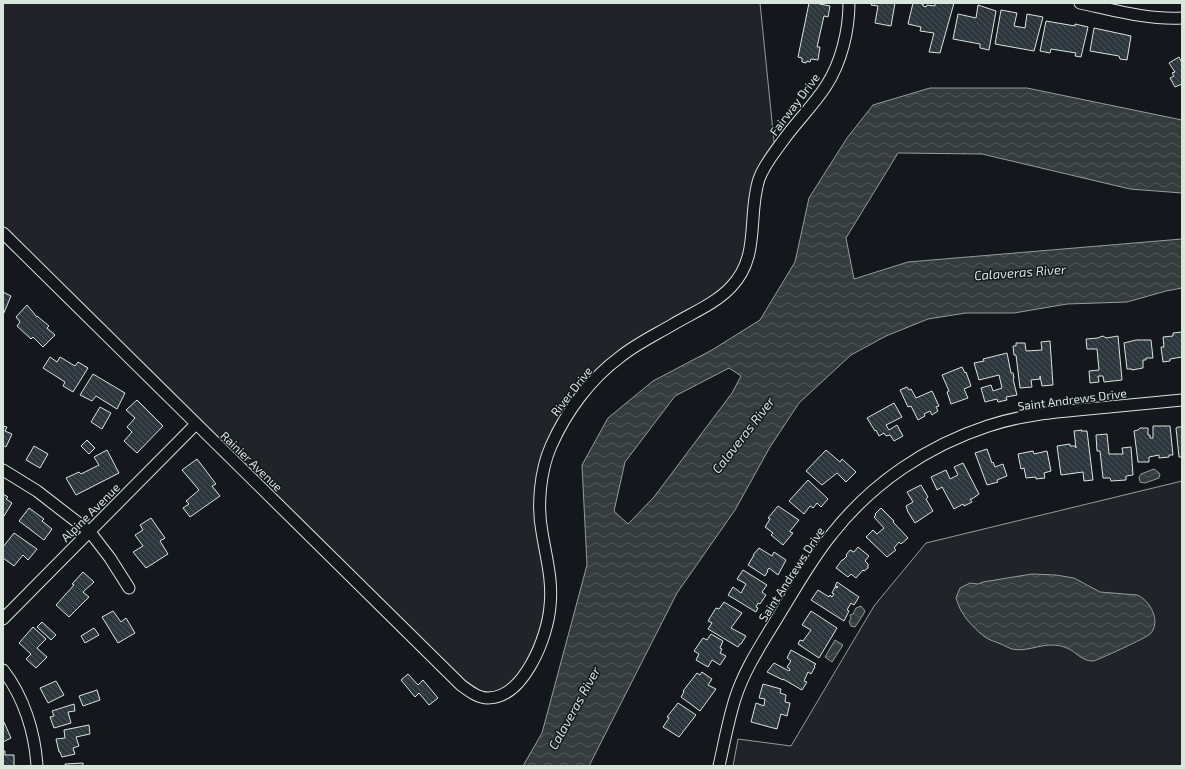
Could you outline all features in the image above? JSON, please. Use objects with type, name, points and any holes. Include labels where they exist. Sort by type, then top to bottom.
[{"type":"street","name":"Fairway Drive","points":[[775,151],[790,130],[818,97],[836,68],[845,39],[849,3]]},
{"type":"street","points":[[1080,3],[1144,16],[1182,18]]},
{"type":"street","name":"River Drive","points":[[490,698],[506,693],[523,676],[537,652],[547,625],[551,604],[551,585],[541,530],[540,498],[545,463],[561,425],[589,386],[609,366],[642,342],[709,304],[726,291],[738,278],[748,259],[751,247],[753,211],[759,180],[764,168],[775,151]]},
{"type":"street","name":"Rainier Avenue","points":[[3,233],[461,685],[480,697],[490,698]]},
{"type":"street","name":"Saint Andrews Drive","points":[[719,766],[735,699],[744,675],[756,654],[815,557],[832,534],[871,492],[893,474],[942,445],[982,428],[1017,418],[1045,413],[1182,400]]},
{"type":"street","name":"Alpine Avenue","points":[[3,619],[196,424]]},
{"type":"street","points":[[3,470],[37,490],[90,532],[110,558],[129,588]]},
{"type":"street","points":[[3,670],[22,703],[36,750],[37,766]]},
{"type":"shaded area","points":[[3,3],[760,3],[775,151],[759,180],[739,278],[709,304],[620,357],[561,425],[541,485],[548,620],[530,665],[506,693],[480,697],[3,232]]},
{"type":"shaded area","points":[[1182,481],[1182,766],[733,766],[738,739],[791,746],[874,606],[926,543]]},
{"type":"water","name":"Calaveras River","points":[[930,88],[1027,88],[1182,120],[1182,193],[1130,189],[982,154],[898,153],[846,238],[854,279],[908,262],[1182,239],[1182,288],[1127,302],[1067,304],[1014,313],[966,313],[928,319],[886,336],[851,355],[799,403],[770,447],[735,510],[677,593],[589,766],[523,766],[542,733],[587,565],[582,465],[608,418],[653,381],[712,350],[760,320],[795,262],[809,198],[847,138],[873,105]],"holes":[[[729,368],[741,376],[732,393],[654,497],[628,524],[614,511],[625,462],[675,396]]]},
{"type":"water","points":[[1154,469],[1160,474],[1159,478],[1145,483],[1140,482],[1139,477],[1141,474]]},
{"type":"water","points":[[1032,574],[1056,575],[1074,578],[1100,592],[1137,595],[1150,606],[1153,612],[1155,624],[1153,629],[1150,634],[1132,644],[1096,660],[1089,661],[1067,648],[1058,645],[1046,645],[1022,650],[1012,649],[982,635],[969,622],[960,609],[956,598],[960,588],[970,583],[978,584]]},
{"type":"water","points":[[861,606],[865,611],[863,615],[855,627],[851,626],[849,622],[851,618],[850,615],[853,614],[856,608]]},
{"type":"water","points":[[835,640],[843,645],[832,662],[825,657]]},
{"type":"building","points":[[809,3],[830,6],[828,17],[824,16],[817,47],[820,47],[818,60],[811,59],[810,62],[807,61],[806,63],[802,62],[802,58],[798,57]]},
{"type":"building","points":[[872,3],[895,3],[891,26],[875,23],[878,6],[871,5]]},
{"type":"building","points":[[913,3],[921,3],[926,7],[927,5],[935,6],[935,3],[954,3],[940,53],[929,52],[934,33],[920,31],[921,27],[908,24]]},
{"type":"building","points":[[978,5],[996,11],[989,50],[980,48],[980,44],[953,39],[958,14],[976,18]]},
{"type":"building","points":[[1001,10],[1017,13],[1014,26],[1025,28],[1027,14],[1043,17],[1034,51],[995,44]]},
{"type":"building","points":[[1046,21],[1088,27],[1081,57],[1075,56],[1076,53],[1051,49],[1050,53],[1040,51]]},
{"type":"building","points":[[1094,28],[1131,36],[1127,60],[1120,59],[1119,56],[1090,51]]},
{"type":"building","points":[[1179,57],[1182,63],[1182,84],[1175,87],[1170,78],[1174,76],[1172,73],[1175,72],[1169,63]]},
{"type":"building","points":[[3,292],[11,296],[3,315]]},
{"type":"building","points":[[27,305],[37,317],[49,326],[47,328],[55,335],[43,347],[33,337],[31,339],[17,326],[20,322],[16,317]]},
{"type":"building","points":[[1182,332],[1182,357],[1163,362],[1161,347],[1164,347],[1163,337],[1173,336],[1173,333]]},
{"type":"building","points":[[1103,336],[1106,338],[1118,336],[1122,380],[1104,382],[1103,376],[1098,376],[1099,382],[1090,383],[1089,371],[1099,370],[1097,349],[1087,349],[1086,339]]},
{"type":"building","points":[[1136,340],[1151,340],[1153,358],[1146,358],[1146,360],[1143,360],[1143,368],[1132,370],[1127,369],[1124,343]]},
{"type":"building","points":[[1050,341],[1053,385],[1042,386],[1040,376],[1040,379],[1031,380],[1032,387],[1020,388],[1016,355],[1014,355],[1013,346],[1016,346],[1016,343],[1025,343],[1026,351],[1042,350],[1041,342]]},
{"type":"building","points":[[1007,353],[1011,373],[1013,373],[1017,395],[1006,397],[1007,400],[998,402],[997,399],[985,402],[981,388],[991,385],[993,391],[1002,388],[999,375],[979,380],[974,363],[984,361],[983,359]]},
{"type":"building","points":[[50,357],[57,362],[60,357],[75,366],[78,362],[88,368],[73,392],[63,386],[65,382],[43,368]]},
{"type":"building","points":[[962,367],[965,373],[966,372],[971,386],[964,389],[968,398],[951,404],[947,392],[949,391],[942,375]]},
{"type":"building","points":[[93,374],[125,393],[117,409],[96,396],[92,401],[80,395]]},
{"type":"building","points":[[907,387],[909,390],[911,389],[916,398],[932,391],[939,406],[936,407],[938,411],[932,415],[930,411],[918,420],[911,406],[908,407],[900,390]]},
{"type":"building","points":[[137,400],[163,426],[137,453],[124,441],[132,432],[127,427],[135,418],[126,410]]},
{"type":"building","points":[[894,403],[902,417],[886,425],[889,430],[897,425],[903,436],[894,441],[890,435],[886,436],[884,433],[879,436],[867,418]]},
{"type":"building","points":[[100,407],[111,413],[102,429],[91,422]]},
{"type":"building","points":[[3,426],[7,427],[5,431],[12,434],[6,447],[3,445]]},
{"type":"building","points":[[1153,426],[1170,426],[1173,455],[1159,458],[1159,455],[1149,457],[1149,462],[1138,462],[1134,431],[1140,428],[1148,428],[1148,435],[1150,435],[1150,438],[1153,438]]},
{"type":"building","points":[[1182,427],[1182,457],[1179,457],[1176,428]]},
{"type":"building","points":[[1082,430],[1081,431],[1087,431],[1093,480],[1084,481],[1083,472],[1061,475],[1057,446],[1070,444],[1070,446],[1075,446],[1076,448],[1074,431]]},
{"type":"building","points":[[1107,434],[1109,454],[1123,454],[1122,448],[1131,447],[1133,475],[1126,476],[1126,480],[1111,481],[1110,478],[1103,478],[1100,451],[1097,451],[1096,435]]},
{"type":"building","points":[[87,440],[95,448],[89,454],[81,446]]},
{"type":"building","points":[[34,446],[48,454],[40,468],[26,460]]},
{"type":"building","points":[[987,449],[992,463],[993,462],[995,467],[1003,464],[1007,476],[997,480],[998,482],[987,485],[975,453]]},
{"type":"building","points":[[107,450],[119,473],[76,495],[66,478],[79,472],[81,474],[99,465],[94,457]]},
{"type":"building","points":[[826,450],[840,462],[842,459],[856,472],[846,482],[837,473],[822,485],[806,471]]},
{"type":"building","points":[[1033,451],[1034,454],[1047,451],[1051,471],[1044,473],[1045,478],[1026,478],[1024,468],[1021,469],[1018,454]]},
{"type":"building","points":[[197,459],[216,484],[212,486],[220,496],[190,517],[183,508],[189,504],[186,501],[199,490],[182,470]]},
{"type":"building","points":[[963,463],[979,494],[970,499],[972,502],[964,506],[963,504],[954,509],[942,487],[937,490],[931,477],[946,470],[950,479],[958,475],[954,467]]},
{"type":"building","points":[[808,480],[828,499],[821,507],[817,503],[813,508],[810,506],[804,514],[789,501]]},
{"type":"building","points":[[921,485],[928,497],[926,499],[933,511],[915,523],[906,506],[913,502],[907,492]]},
{"type":"building","points":[[3,494],[8,497],[6,499],[12,503],[4,516],[3,515]]},
{"type":"building","points":[[778,506],[799,520],[790,531],[793,533],[783,545],[771,535],[773,533],[765,527],[770,519],[768,518]]},
{"type":"building","points":[[29,508],[44,519],[42,521],[52,529],[44,540],[19,521]]},
{"type":"building","points":[[881,508],[908,538],[901,544],[899,542],[894,548],[896,550],[887,557],[866,537],[873,530],[877,534],[884,528],[874,517]]},
{"type":"building","points":[[151,518],[165,538],[160,541],[168,554],[146,568],[133,552],[143,546],[135,535],[143,530],[140,525]]},
{"type":"building","points":[[14,533],[37,549],[28,560],[23,555],[14,566],[3,558],[3,547]]},
{"type":"building","points":[[858,547],[869,556],[865,561],[868,564],[868,568],[864,571],[863,570],[856,578],[851,574],[848,577],[836,568],[847,556],[846,555],[850,550],[854,552]]},
{"type":"building","points":[[759,548],[772,556],[774,552],[786,560],[778,575],[769,568],[765,576],[748,565],[753,555]]},
{"type":"building","points":[[743,570],[767,585],[762,592],[766,595],[760,604],[758,603],[756,612],[728,595],[733,587],[741,593],[746,584],[737,579]]},
{"type":"building","points":[[83,572],[94,582],[83,592],[89,597],[69,617],[56,605],[74,585],[72,584]]},
{"type":"building","points":[[837,582],[859,597],[854,605],[851,603],[844,621],[811,600],[818,590],[829,597],[830,595],[832,597],[835,587],[838,587],[835,586]]},
{"type":"building","points":[[724,602],[742,613],[731,628],[746,636],[738,647],[708,629],[712,623],[708,621],[716,608],[719,609]]},
{"type":"building","points":[[113,611],[121,622],[126,618],[135,633],[118,643],[102,617]]},
{"type":"building","points":[[811,611],[837,628],[819,658],[798,644],[800,640],[803,641],[811,630],[802,625]]},
{"type":"building","points":[[42,622],[56,635],[51,640],[37,627]]},
{"type":"building","points":[[33,627],[46,639],[37,648],[47,657],[36,668],[26,659],[31,654],[19,643]]},
{"type":"building","points":[[94,628],[99,635],[85,643],[81,636]]},
{"type":"building","points":[[711,634],[723,641],[720,648],[722,649],[720,653],[726,656],[720,665],[712,660],[708,667],[696,660],[699,654],[694,651],[703,638],[707,640]]},
{"type":"building","points":[[791,650],[816,664],[811,674],[808,672],[804,681],[807,682],[802,690],[767,672],[774,663],[789,671],[790,669],[787,667],[791,661],[787,658]]},
{"type":"building","points":[[702,672],[712,679],[708,685],[716,689],[700,711],[681,697],[684,692],[683,691],[697,673],[700,675]]},
{"type":"building","points":[[408,674],[418,685],[423,680],[438,698],[429,705],[419,693],[415,697],[401,680]]},
{"type":"building","points":[[56,681],[64,695],[48,703],[40,688]]},
{"type":"building","points":[[763,684],[781,689],[780,693],[786,695],[785,702],[790,703],[787,716],[781,714],[777,729],[751,722],[756,703],[764,706],[765,699],[759,698]]},
{"type":"building","points":[[97,690],[100,700],[83,706],[79,696]]},
{"type":"building","points":[[678,703],[696,715],[679,737],[663,727],[669,718],[667,717]]},
{"type":"building","points":[[74,704],[75,711],[68,712],[71,723],[54,728],[50,717],[54,716],[52,711]]},
{"type":"building","points":[[4,722],[11,738],[3,742],[3,723]]},
{"type":"building","points":[[89,725],[90,734],[76,737],[79,746],[73,748],[75,754],[62,757],[59,752],[56,739],[65,738],[64,730]]},
{"type":"building","points":[[3,751],[5,751],[5,755],[14,755],[14,766],[3,766]]},
{"type":"building","points":[[83,763],[83,766],[65,766],[65,764]]}]
